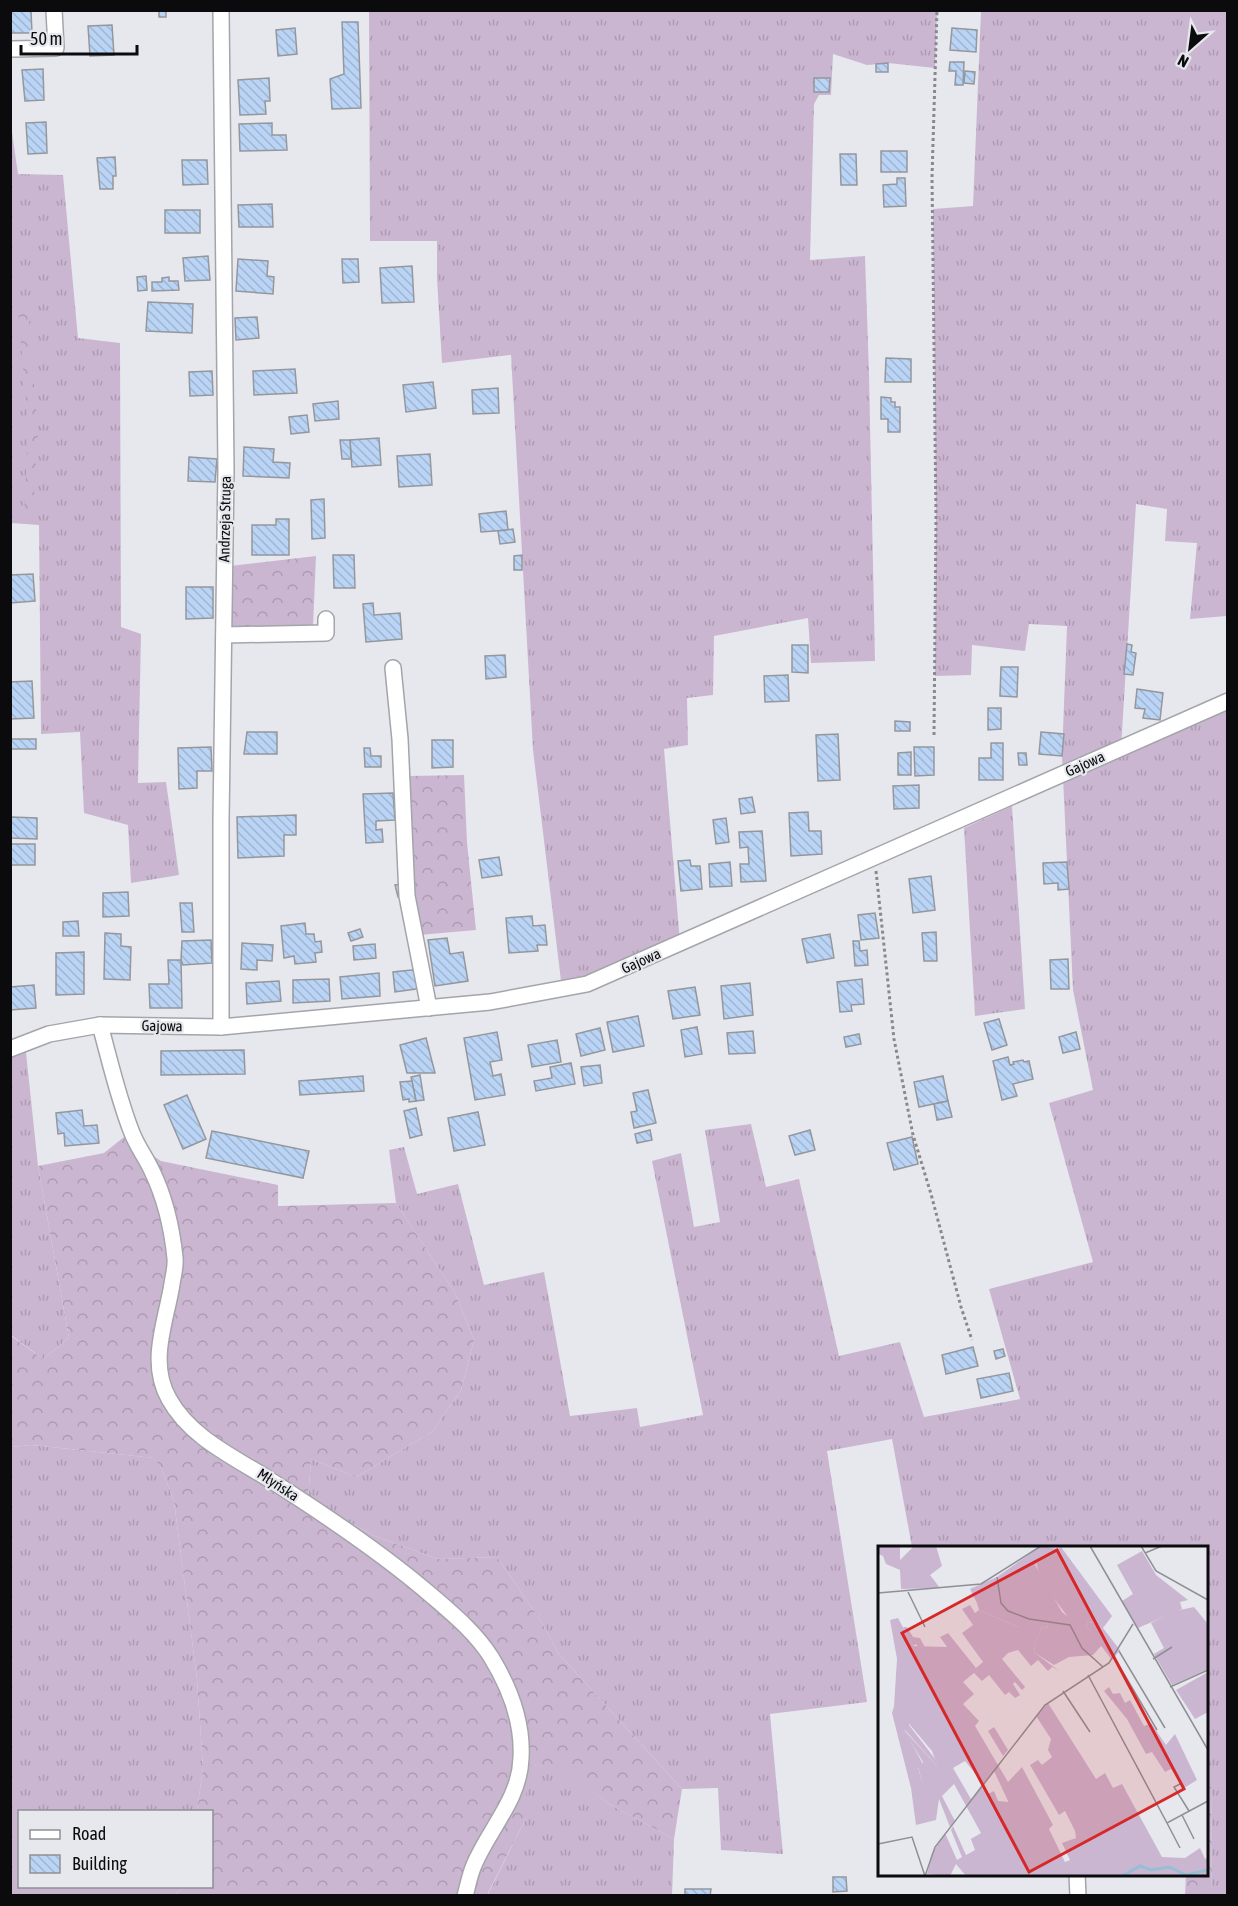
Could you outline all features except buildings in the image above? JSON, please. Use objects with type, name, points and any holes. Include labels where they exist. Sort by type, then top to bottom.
[{"type":"street","points":[[13,49],[56,48],[54,10]]},
{"type":"street","name":"Andrzeja Struga","points":[[221,10],[226,469],[221,1027]]},
{"type":"street","points":[[224,635],[326,633],[326,619]]},
{"type":"street","points":[[393,668],[400,739],[407,896],[429,1008]]},
{"type":"street","name":"Gajowa","points":[[10,1049],[49,1034],[100,1025],[221,1027],[490,1002],[587,984],[1227,701]]},
{"type":"street","name":"Młyńska","points":[[100,1025],[119,1096],[133,1136],[153,1173],[169,1216],[175,1262],[160,1337],[158,1365],[167,1397],[182,1419],[205,1440],[337,1523],[402,1570],[463,1623],[490,1656],[509,1691],[520,1726],[522,1760],[514,1789],[503,1815],[474,1865],[465,1896]]},
{"type":"street","points":[[1077,1876],[1078,1896]]},
{"type":"path","points":[[934,735],[936,517],[932,177],[937,10]]},
{"type":"path","points":[[866,873],[876,869],[894,1039],[913,1134],[972,1340]]},
{"type":"green space","points":[[369,11],[937,11],[935,68],[888,63],[867,65],[833,54],[831,95],[819,95],[814,104],[810,260],[865,256],[875,661],[811,663],[808,618],[714,636],[713,695],[687,698],[688,745],[664,749],[680,943],[562,989],[533,750],[511,355],[442,363],[437,241],[370,241]]},
{"type":"green space","points":[[981,11],[1227,11],[1227,616],[1190,619],[1197,543],[1165,541],[1167,509],[1136,504],[1121,748],[1227,701],[1227,1895],[1212,1895],[1211,1786],[1208,1787],[1208,1546],[912,1546],[892,1439],[827,1451],[867,1702],[770,1714],[783,1854],[721,1850],[718,1788],[682,1789],[559,1654],[541,1621],[497,1557],[438,1559],[375,1536],[308,1500],[311,1459],[356,1477],[433,1431],[461,1390],[474,1340],[455,1293],[396,1203],[389,1150],[404,1147],[417,1194],[458,1184],[484,1285],[544,1272],[570,1416],[637,1408],[640,1427],[703,1415],[652,1161],[681,1153],[694,1227],[720,1222],[705,1130],[751,1124],[766,1187],[799,1179],[839,1356],[900,1342],[924,1417],[1020,1399],[989,1289],[1093,1262],[1049,1103],[1093,1090],[1073,990],[1062,756],[1067,626],[1029,624],[1025,651],[972,645],[971,675],[935,676],[933,209],[973,206]]},
{"type":"green space","points":[[10,118],[18,174],[63,175],[78,338],[120,343],[121,627],[141,634],[138,783],[166,782],[179,875],[131,883],[128,825],[84,813],[80,732],[41,734],[39,525],[11,523]]},
{"type":"green space","points":[[28,307],[38,433],[32,524],[24,524],[28,424],[18,310]]},
{"type":"green space","points":[[316,556],[313,626],[231,628],[230,566]]},
{"type":"green space","points":[[464,775],[467,843],[476,930],[419,935],[411,894],[409,776]]},
{"type":"green space","points":[[1012,806],[1025,1009],[975,1016],[964,828]]},
{"type":"green space","points":[[25,1043],[38,1166],[69,1338],[43,1359],[11,1335],[10,1050]]},
{"type":"green space","points":[[124,1137],[161,1161],[278,1185],[278,1206],[396,1203],[455,1293],[474,1340],[461,1390],[433,1431],[356,1477],[311,1459],[308,1500],[375,1536],[438,1559],[497,1557],[541,1621],[559,1654],[682,1789],[674,1839],[609,1804],[565,1771],[526,1764],[526,1818],[487,1895],[175,1895],[183,1888],[213,1888],[213,1810],[197,1810],[203,1768],[197,1679],[174,1501],[161,1467],[154,1458],[32,1445],[11,1447],[10,1335],[43,1359],[69,1338],[38,1166],[104,1153]]},
{"type":"green space","points":[[32,1445],[155,1458],[161,1467],[174,1501],[197,1679],[203,1768],[197,1810],[18,1810],[18,1888],[183,1888],[175,1895],[11,1896],[11,1447]]},
{"type":"green space","points":[[526,1764],[565,1770],[609,1804],[674,1839],[672,1895],[487,1896],[526,1818]]},
{"type":"green space","points":[[1211,1786],[1212,1895],[1185,1895],[1186,1876],[1208,1876],[1208,1787]]}]
